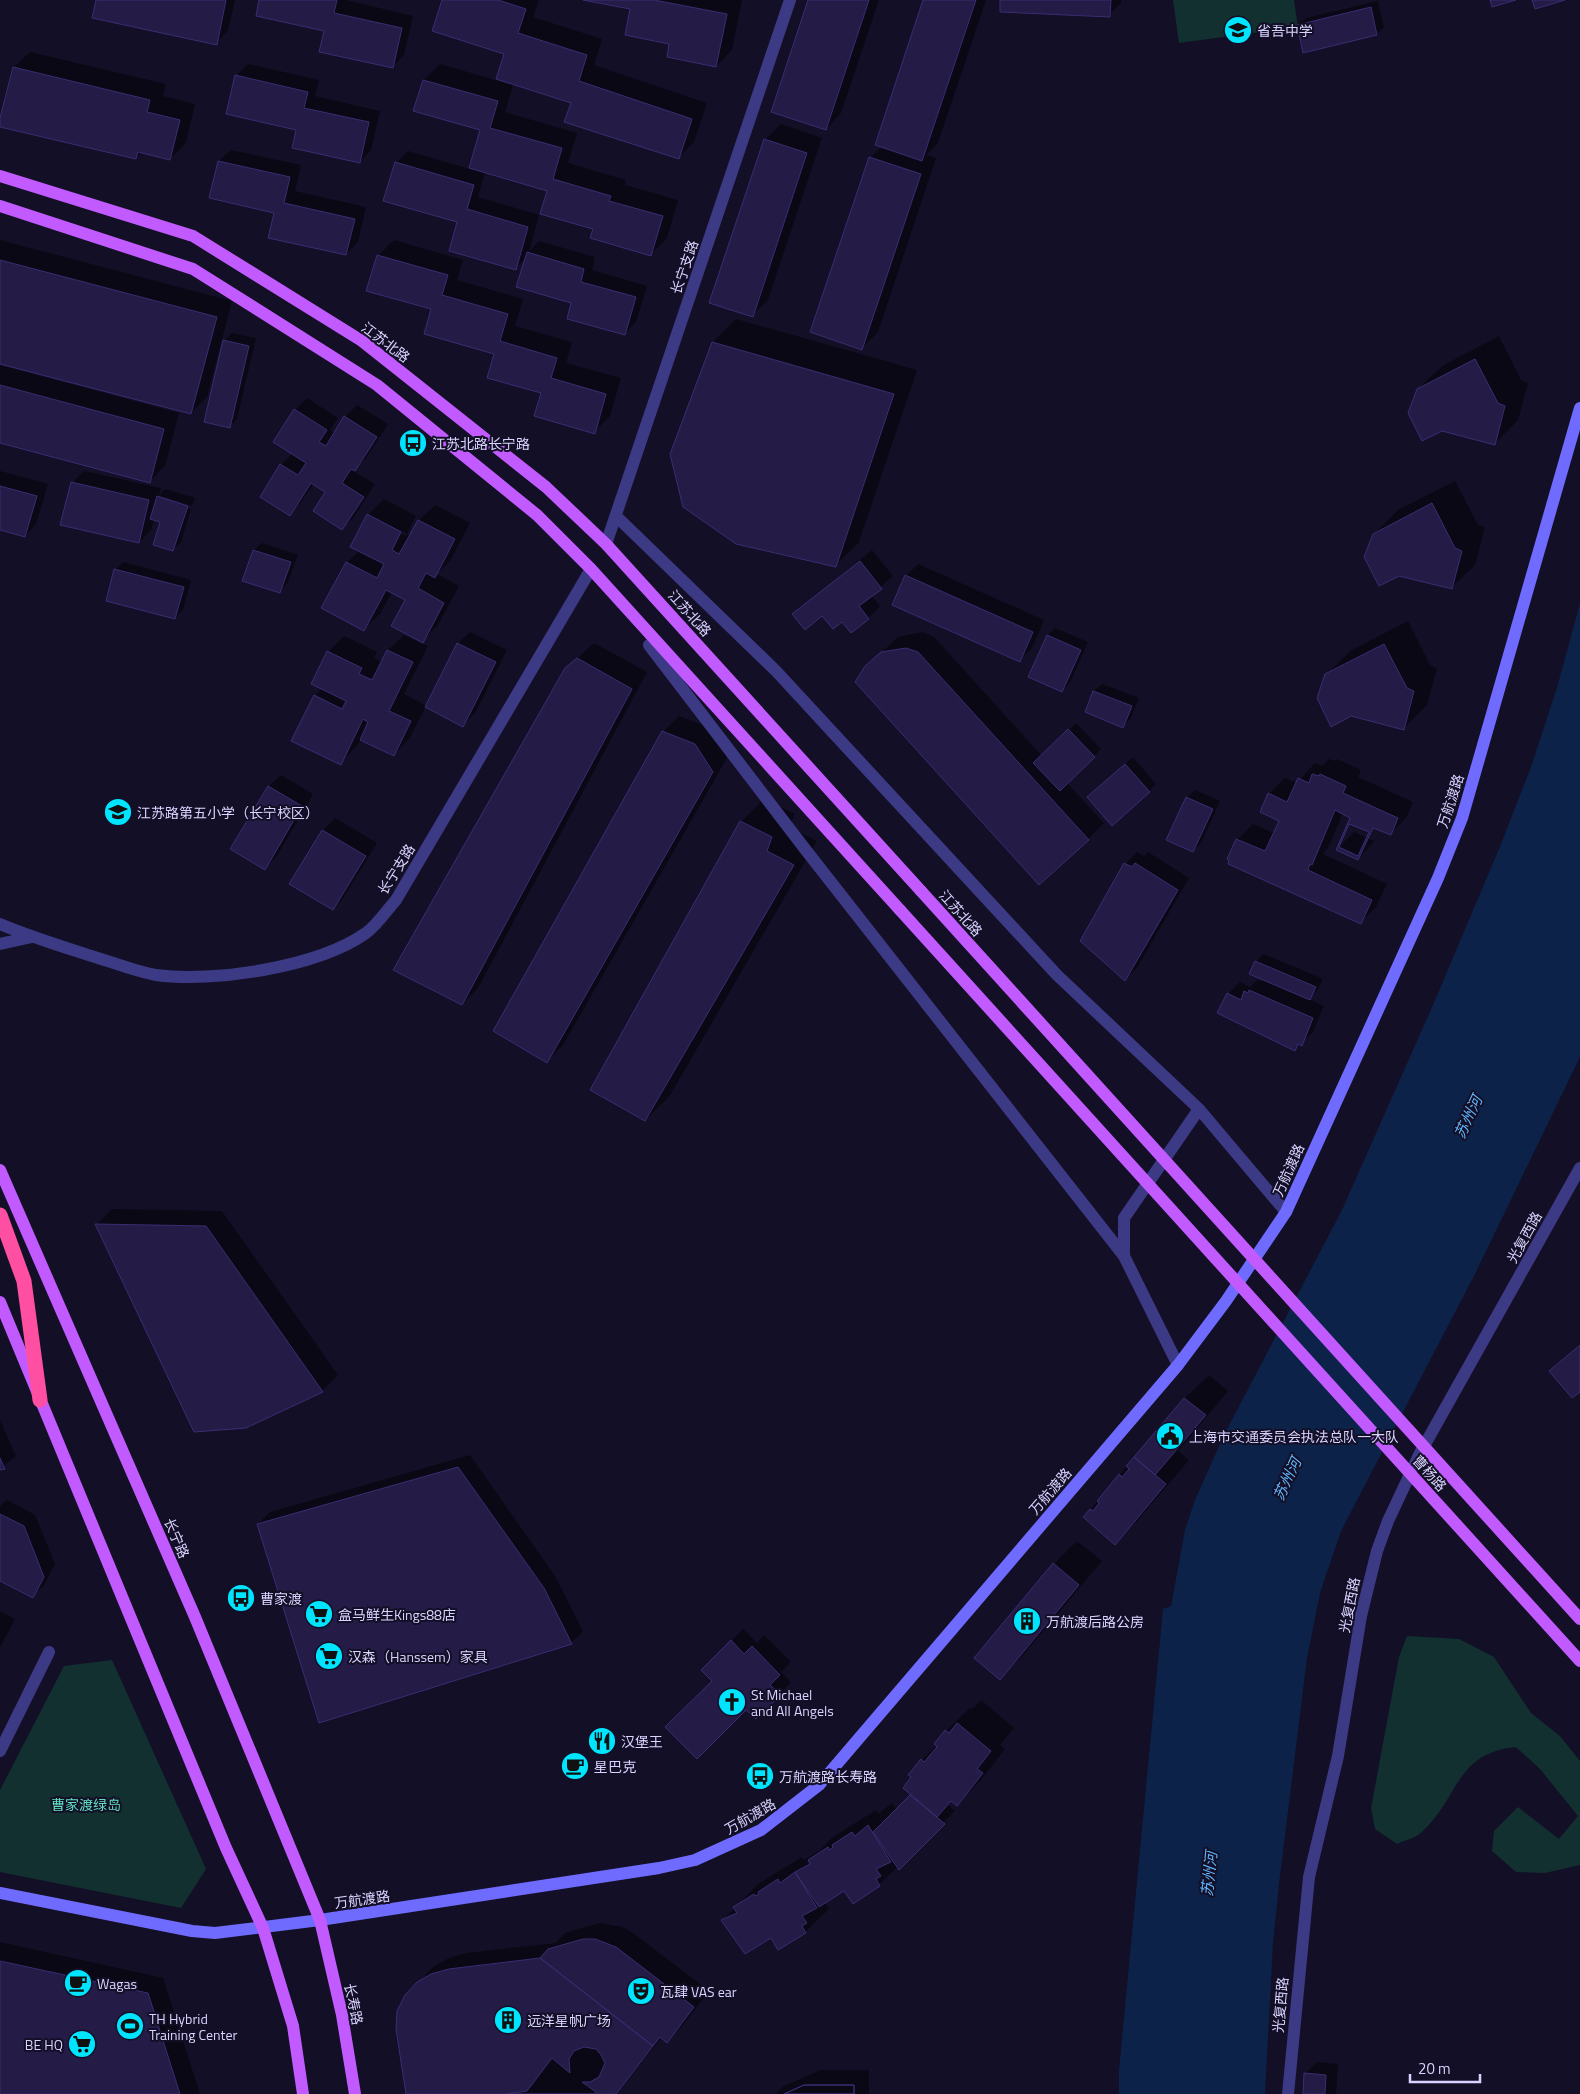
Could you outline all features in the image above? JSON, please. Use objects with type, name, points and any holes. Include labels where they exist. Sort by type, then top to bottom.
[{"type":"highway","points":[[0,1215],[24,1281],[40,1400]]},
{"type":"main road","name":"江苏北路","points":[[0,176],[193,236],[362,340],[546,487],[606,544],[1233,1236]]},
{"type":"main road","points":[[0,206],[193,269],[377,385],[537,515],[591,569]]},
{"type":"main road","name":"曹杨路","points":[[591,569],[1580,1661]]},
{"type":"main road","name":"长宁路","points":[[0,1170],[195,1617],[320,1920]]},
{"type":"main road","name":"曹杨路","points":[[1233,1236],[1580,1619]]},
{"type":"main road","points":[[0,1302],[226,1848],[263,1928],[293,2026],[303,2094]]},
{"type":"main road","name":"长寿路","points":[[320,1920],[342,2015],[355,2094]]},
{"type":"street","name":"长宁支路","points":[[606,544],[790,0]]},
{"type":"street","name":"万航渡路","points":[[0,1893],[192,1931],[215,1933],[263,1928],[659,1868],[695,1860],[761,1830],[819,1785],[1178,1365],[1226,1301],[1286,1212],[1438,878],[1462,818],[1580,408]]},
{"type":"street","points":[[616,516],[776,670],[1056,975],[1199,1109],[1286,1212]]},
{"type":"street","name":"长宁支路","points":[[0,924],[32,937],[155,975],[205,978],[253,972],[304,961],[335,950],[366,933],[396,900],[591,569]]},
{"type":"street","points":[[650,644],[805,849],[1124,1256],[1178,1365]]},
{"type":"street","name":"长宁支路","points":[[0,944],[32,937]]},
{"type":"street","points":[[1124,1256],[1124,1218],[1199,1109]]},
{"type":"street","name":"光复西路","points":[[1288,2094],[1309,1877],[1338,1756],[1361,1616],[1377,1551],[1388,1521],[1419,1456],[1580,1168]]},
{"type":"street","points":[[0,1751],[50,1652]]},
{"type":"green space","points":[[1173,0],[1294,0],[1298,27],[1179,43]]},
{"type":"green space","points":[[1407,1636],[1459,1639],[1494,1657],[1531,1713],[1560,1736],[1580,1761],[1580,1865],[1545,1873],[1516,1872],[1492,1851],[1494,1831],[1518,1807],[1559,1839],[1578,1816],[1540,1769],[1516,1747],[1496,1751],[1481,1758],[1469,1768],[1434,1819],[1417,1836],[1397,1844],[1375,1829],[1371,1808],[1399,1657]]},
{"type":"green space","name":"曹家渡绿岛","points":[[112,1660],[206,1869],[181,1908],[0,1872],[0,1790],[64,1666]]},
{"type":"water","name":"苏州河","points":[[1580,603],[1580,1057],[1475,1274],[1341,1531],[1320,1593],[1307,1658],[1279,1884],[1273,1943],[1265,2094],[1119,2094],[1119,2070],[1163,1609],[1171,1606],[1185,1530],[1195,1500],[1224,1435],[1342,1210],[1433,1005],[1501,844],[1532,764],[1558,684]]},
{"type":"building","points":[[96,0],[226,0],[217,45],[92,18]]},
{"type":"building","points":[[259,0],[337,0],[334,13],[402,28],[393,68],[319,52],[324,31],[256,16]]},
{"type":"building","points":[[442,0],[498,0],[526,9],[518,33],[587,55],[579,81],[692,119],[679,159],[564,122],[571,103],[496,79],[504,54],[432,31]]},
{"type":"building","points":[[583,0],[654,0],[727,14],[716,67],[667,57],[669,44],[625,35],[630,9]]},
{"type":"building","points":[[808,0],[869,0],[826,130],[771,112]]},
{"type":"building","points":[[923,0],[976,0],[922,161],[875,145]]},
{"type":"building","points":[[1000,0],[1111,0],[1110,17],[1000,12]]},
{"type":"building","points":[[1490,0],[1516,0],[1492,7]]},
{"type":"building","points":[[1532,0],[1565,0],[1535,9]]},
{"type":"building","points":[[1371,7],[1377,35],[1303,53],[1297,25]]},
{"type":"building","points":[[13,67],[150,100],[147,112],[180,120],[170,160],[138,152],[136,159],[0,127],[0,118]]},
{"type":"building","points":[[235,75],[308,92],[304,108],[369,122],[360,163],[292,148],[296,130],[226,114]]},
{"type":"building","points":[[423,80],[498,101],[490,128],[562,148],[553,179],[611,196],[609,201],[663,216],[651,256],[590,238],[593,229],[540,214],[547,191],[469,168],[480,130],[413,111]]},
{"type":"building","points":[[764,139],[807,153],[753,317],[709,303]]},
{"type":"building","points":[[869,157],[921,174],[862,350],[810,332]]},
{"type":"building","points":[[218,161],[290,177],[284,203],[355,219],[346,255],[268,238],[274,213],[209,198]]},
{"type":"building","points":[[395,162],[474,185],[467,209],[528,227],[516,270],[449,251],[457,222],[383,201]]},
{"type":"building","points":[[527,252],[584,269],[581,282],[636,297],[625,335],[567,319],[571,303],[516,287]]},
{"type":"building","points":[[377,255],[448,275],[442,295],[508,314],[500,341],[557,358],[551,378],[606,394],[595,434],[534,416],[541,393],[487,378],[494,354],[424,334],[431,309],[366,291]]},
{"type":"building","points":[[0,260],[217,317],[191,414],[0,364]]},
{"type":"building","points":[[223,340],[249,346],[230,428],[204,422]]},
{"type":"building","points":[[712,342],[894,394],[836,567],[736,544],[683,507],[670,454]]},
{"type":"building","points":[[1475,359],[1498,403],[1505,406],[1495,445],[1442,431],[1422,441],[1408,413],[1417,389]]},
{"type":"building","points":[[0,385],[164,429],[150,483],[0,443]]},
{"type":"building","points":[[294,409],[327,430],[319,442],[326,446],[344,416],[377,437],[355,471],[351,469],[342,483],[364,497],[342,530],[313,511],[325,492],[311,483],[290,516],[260,497],[280,464],[298,475],[306,463],[273,442]]},
{"type":"building","points":[[71,482],[149,500],[139,543],[60,525]]},
{"type":"building","points":[[0,486],[37,496],[25,537],[0,530]]},
{"type":"building","points":[[157,496],[188,506],[173,551],[153,545],[160,522],[150,519]]},
{"type":"building","points":[[1432,503],[1455,548],[1462,551],[1452,589],[1399,576],[1379,586],[1364,557],[1373,534]]},
{"type":"building","points":[[367,514],[401,532],[392,550],[399,554],[418,520],[455,539],[435,578],[426,573],[418,588],[444,603],[423,643],[391,626],[405,600],[386,590],[364,631],[321,608],[346,562],[377,578],[384,564],[350,547]]},
{"type":"building","points":[[253,550],[291,562],[280,593],[242,581]]},
{"type":"building","points":[[860,561],[882,589],[859,606],[869,619],[851,633],[842,622],[833,629],[822,616],[805,630],[792,614]]},
{"type":"building","points":[[114,569],[184,587],[175,619],[106,601]]},
{"type":"building","points":[[905,575],[1033,632],[1020,662],[892,605]]},
{"type":"building","points":[[1047,635],[1081,650],[1062,692],[1028,677]]},
{"type":"building","points":[[457,643],[496,662],[463,727],[425,707]]},
{"type":"building","points":[[1384,644],[1407,688],[1414,691],[1404,730],[1351,716],[1331,727],[1317,698],[1325,674]]},
{"type":"building","points":[[906,648],[918,652],[1089,840],[1039,885],[855,682],[865,666],[881,652]]},
{"type":"building","points":[[387,650],[413,662],[389,711],[411,721],[394,756],[360,740],[368,722],[363,719],[341,765],[291,741],[314,695],[342,709],[346,701],[311,684],[327,651],[362,668],[359,674],[372,680]]},
{"type":"building","points":[[577,658],[632,689],[462,1005],[393,970],[565,668]]},
{"type":"building","points":[[1093,691],[1132,706],[1123,728],[1085,712]]},
{"type":"building","points":[[1068,729],[1095,757],[1060,791],[1033,763]]},
{"type":"building","points":[[662,731],[695,744],[713,772],[547,1063],[493,1031]]},
{"type":"building","points":[[1125,764],[1150,792],[1112,826],[1087,797]]},
{"type":"building","points":[[1312,774],[1319,776],[1320,774],[1346,786],[1343,793],[1398,818],[1391,835],[1373,828],[1358,860],[1336,850],[1350,818],[1335,810],[1312,865],[1310,864],[1308,870],[1372,900],[1361,924],[1228,864],[1229,861],[1227,859],[1236,839],[1265,851],[1279,821],[1260,812],[1268,793],[1287,802],[1298,778],[1309,783]],"holes":[[[1349,824],[1369,832],[1358,856],[1339,847]]]},
{"type":"building","points":[[268,786],[302,806],[265,870],[230,849]]},
{"type":"building","points":[[1186,797],[1213,809],[1193,852],[1166,840]]},
{"type":"building","points":[[740,821],[772,837],[767,851],[794,865],[645,1121],[590,1090]]},
{"type":"building","points":[[322,830],[366,856],[333,910],[289,884]]},
{"type":"building","points":[[1124,863],[1132,867],[1135,863],[1178,890],[1125,981],[1080,941]]},
{"type":"building","points":[[1255,961],[1316,987],[1310,1000],[1249,974]]},
{"type":"building","points":[[1249,990],[1313,1018],[1302,1046],[1298,1044],[1295,1051],[1217,1013],[1227,993],[1241,1000],[1244,991],[1248,993]]},
{"type":"building","points":[[95,1224],[206,1226],[323,1392],[246,1428],[194,1432]]},
{"type":"building","points":[[1580,1345],[1580,1392],[1572,1398],[1549,1371]]},
{"type":"building","name":"上海市交通委员会执法总队一大队","points":[[1184,1398],[1206,1415],[1155,1475],[1134,1457]]},
{"type":"building","points":[[1134,1457],[1166,1484],[1115,1545],[1083,1517],[1090,1509],[1093,1511],[1099,1503],[1097,1501],[1119,1474],[1122,1477],[1129,1469],[1126,1466]]},
{"type":"building","points":[[0,1458],[5,1469],[0,1470]]},
{"type":"building","points":[[458,1467],[544,1588],[572,1644],[319,1723],[257,1524]]},
{"type":"building","points":[[0,1514],[24,1526],[44,1577],[33,1598],[0,1581]]},
{"type":"building","name":"万航渡后路公房","points":[[1053,1563],[1079,1585],[1000,1680],[974,1658]]},
{"type":"building","name":"St Michael and All Angels","points":[[731,1640],[744,1654],[752,1646],[780,1675],[770,1685],[781,1695],[756,1719],[746,1710],[697,1759],[665,1727],[712,1681],[701,1670]]},
{"type":"building","points":[[957,1723],[991,1751],[977,1769],[983,1773],[957,1806],[951,1801],[937,1817],[903,1788],[911,1777],[908,1775],[921,1759],[924,1762],[937,1747],[934,1744],[945,1730],[949,1733]]},
{"type":"building","points":[[910,1795],[945,1824],[899,1870],[873,1832]]},
{"type":"building","points":[[868,1825],[891,1862],[876,1869],[881,1876],[876,1879],[880,1886],[853,1904],[844,1891],[819,1907],[795,1872],[810,1864],[808,1860],[828,1847],[830,1850],[833,1847],[832,1845],[852,1832],[855,1836]]},
{"type":"building","points":[[795,1872],[817,1908],[802,1916],[807,1923],[802,1926],[806,1933],[778,1950],[771,1938],[745,1954],[721,1920],[737,1913],[733,1907],[754,1894],[756,1896],[759,1894],[758,1892],[778,1879],[780,1883]]},
{"type":"building","points":[[583,1939],[595,1939],[616,1947],[694,2007],[667,2043],[660,2037],[653,2046],[540,1958],[548,1949]]},
{"type":"building","name":"远洋星帆广场","points":[[540,1958],[653,2046],[616,2094],[406,2094],[396,2029],[397,2011],[405,1995],[417,1982],[431,1974],[449,1969]]},
{"type":"building","name":"BE HQ","points":[[0,1961],[148,1993],[180,2094],[0,2094]]},
{"type":"building","points":[[584,2047],[596,2049],[605,2063],[599,2077],[590,2082],[582,2082],[596,2092],[595,2094],[506,2094],[527,2091],[552,2058],[570,2073],[569,2059],[574,2051]]},
{"type":"building","points":[[1304,2073],[1326,2075],[1325,2094],[1303,2094]]},
{"type":"building","points":[[804,2085],[854,2085],[854,2094],[784,2094]]},
{"type":"building","points":[[804,2085],[854,2085],[854,2094],[784,2094]]},
{"type":"place","name":"省吾中学","points":[[1238,30]]},
{"type":"place","name":"江苏北路长宁路","points":[[413,443]]},
{"type":"place","name":"江苏路第五小学（长宁校区）","points":[[118,812]]},
{"type":"place","name":"上海市交通委员会执法总队一大队","points":[[1170,1436]]},
{"type":"place","name":"曹家渡","points":[[241,1598]]},
{"type":"place","name":"盒马鲜生Kings88店","points":[[319,1614]]},
{"type":"place","name":"万航渡后路公房","points":[[1027,1621]]},
{"type":"place","name":"汉森（Hanssem）家具","points":[[329,1656]]},
{"type":"place","name":"St Michael and All Angels","points":[[732,1702]]},
{"type":"place","name":"汉堡王","points":[[602,1741]]},
{"type":"place","name":"星巴克","points":[[575,1766]]},
{"type":"place","name":"万航渡路长寿路","points":[[760,1776]]},
{"type":"place","name":"Wagas","points":[[78,1983]]},
{"type":"place","name":"瓦肆 VAS ear","points":[[641,1991]]},
{"type":"place","name":"远洋星帆广场","points":[[508,2020]]},
{"type":"place","name":"TH Hybrid Training Center","points":[[130,2026]]},
{"type":"place","name":"BE HQ","points":[[82,2044]]}]
